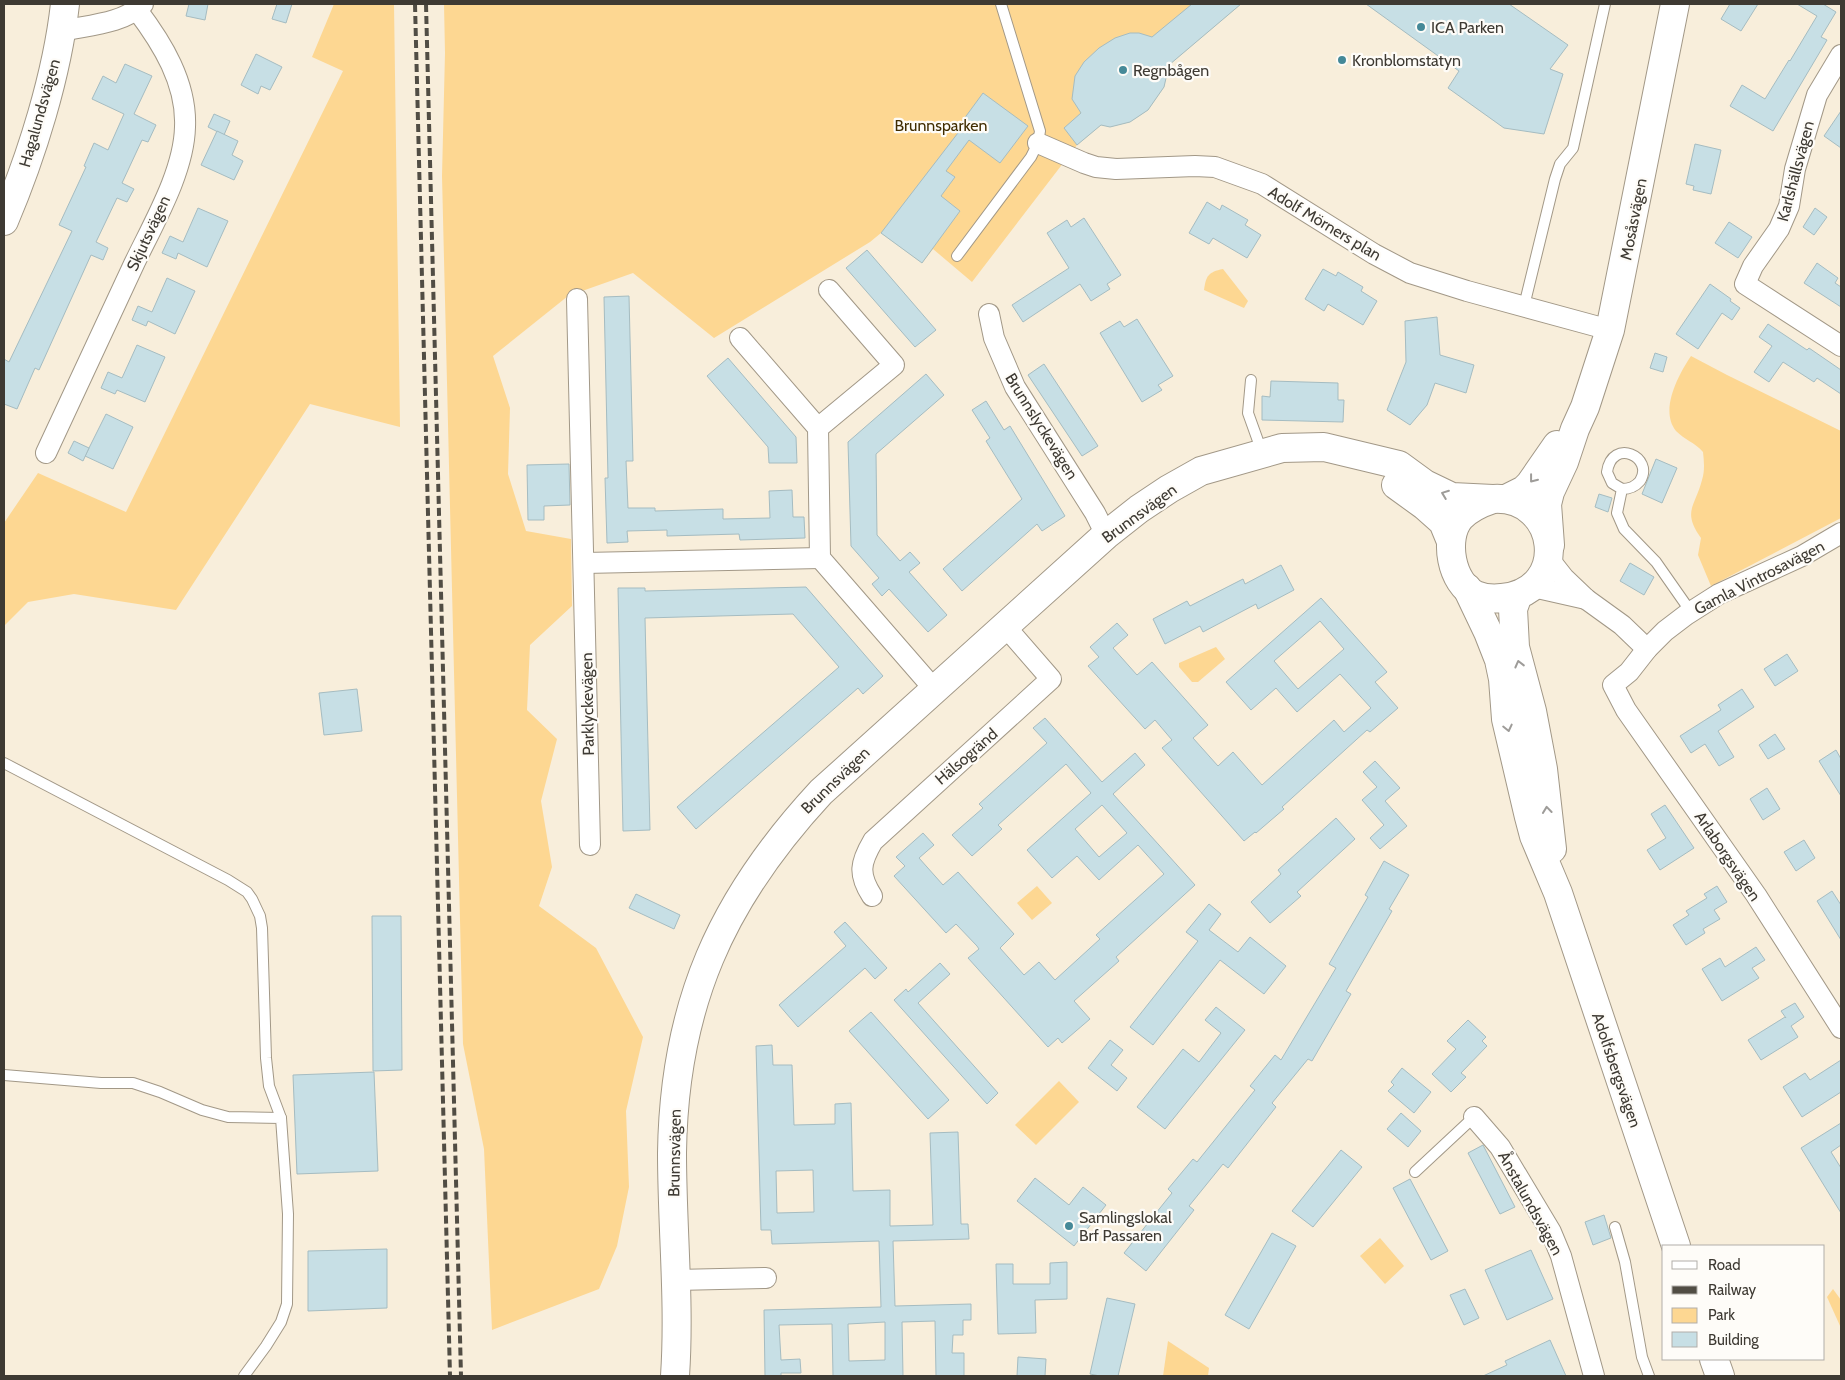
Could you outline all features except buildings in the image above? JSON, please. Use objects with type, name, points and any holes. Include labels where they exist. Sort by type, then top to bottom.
[{"type":"main road","name":"Hagalundsvägen","points":[[4,221],[41,118],[62,31],[65,4]]},
{"type":"main road","name":"Mosåsvägen","points":[[1549,552],[1547,504],[1550,492],[1564,462],[1585,407],[1610,330],[1674,4]]},
{"type":"main road","name":"Mosåsvägen","points":[[1500,499],[1524,490],[1555,447],[1575,429]]},
{"type":"main road","name":"Brunnsvägen","points":[[676,1376],[678,1333],[672,1153],[675,1098],[689,1016],[702,975],[724,926],[751,879],[791,824],[820,792],[1106,534],[1169,489],[1201,471],[1282,448],[1324,447],[1399,465],[1425,484],[1452,497],[1500,499]]},
{"type":"main road","name":"Brunnsvägen","points":[[1359,456],[1444,522],[1450,539]]},
{"type":"main road","points":[[1500,499],[1522,503],[1533,512],[1544,528],[1549,552],[1544,575],[1525,591],[1501,598],[1486,598],[1475,595],[1458,576],[1453,563],[1450,539],[1460,518],[1481,503],[1500,499]]},
{"type":"main road","name":"Adolfsbergsvägen","points":[[1467,588],[1499,660],[1503,679],[1506,719],[1534,836],[1558,893],[1676,1245]]},
{"type":"main road","name":"Adolfsbergsvägen","points":[[1525,591],[1513,609],[1515,647],[1532,710],[1543,769],[1558,893]]},
{"type":"main road","points":[[1714,1360],[1720,1376]]},
{"type":"street","points":[[62,31],[120,19],[140,7]]},
{"type":"street","name":"Skjutsvägen","points":[[46,454],[157,216],[180,162],[185,127],[183,103],[172,66],[140,7]]},
{"type":"street","name":"Karlshällsvägen","points":[[1841,55],[1817,95],[1795,169],[1789,206],[1780,229],[1754,266],[1745,284],[1841,346]]},
{"type":"street","name":"Adolf Mörners plan","points":[[1038,143],[1084,164],[1116,169],[1215,167],[1262,184],[1374,254],[1410,273],[1610,330]]},
{"type":"street","points":[[818,428],[894,365],[829,290]]},
{"type":"street","name":"Parklyckevägen","points":[[577,300],[590,845]]},
{"type":"street","name":"Brunnslyckevägen","points":[[989,314],[994,338],[1015,387],[1086,497],[1106,534]]},
{"type":"street","points":[[740,338],[818,428],[820,558],[934,689]]},
{"type":"street","name":"Gamla Vintrosavägen","points":[[1613,685],[1628,672],[1665,631],[1691,612],[1719,594],[1802,556],[1841,533]]},
{"type":"street","points":[[1549,552],[1564,578],[1586,599],[1622,625],[1647,649]]},
{"type":"street","points":[[584,563],[820,558]]},
{"type":"street","points":[[1525,591],[1586,599]]},
{"type":"street","name":"Hälsogränd","points":[[872,896],[865,885],[861,871],[864,856],[872,841],[1051,678],[1004,625]]},
{"type":"street","name":"Arlaborgsvägen","points":[[1613,685],[1626,710],[1756,895],[1841,1028]]},
{"type":"street","name":"Ånstalundsvägen","points":[[1474,1117],[1500,1147],[1551,1232],[1562,1256],[1594,1376]]},
{"type":"street","points":[[676,1280],[766,1278]]},
{"type":"lane","points":[[957,256],[1031,157],[1038,143],[1040,131],[1001,4]]},
{"type":"lane","points":[[1524,306],[1555,179],[1560,164],[1573,148],[1605,4]]},
{"type":"lane","points":[[1251,380],[1248,413],[1263,453]]},
{"type":"lane","points":[[1622,489],[1617,513],[1624,529],[1656,562],[1691,612]]},
{"type":"lane","points":[[4,763],[228,880],[247,892],[260,916],[266,1058],[269,1086],[281,1118],[288,1214],[287,1304],[281,1322],[244,1376]]},
{"type":"lane","points":[[4,1075],[102,1083],[133,1083],[202,1110],[228,1117],[281,1118]]},
{"type":"lane","name":"Ånstalundsvägen","points":[[1415,1172],[1474,1117]]},
{"type":"lane","points":[[1615,1227],[1625,1262],[1642,1357],[1649,1376]]},
{"type":"green space","points":[[334,4],[394,4],[400,427],[310,404],[176,610],[74,594],[28,602],[4,626],[4,523],[38,473],[126,512],[343,71],[312,57]]},
{"type":"green space","name":"Brunnsparken","points":[[444,4],[1241,4],[1169,65],[1164,87],[1148,110],[1130,122],[1110,127],[1101,125],[1077,145],[972,282],[933,249],[922,263],[881,233],[870,242],[714,338],[633,273],[568,296],[493,356],[510,408],[508,474],[526,531],[571,539],[572,606],[530,645],[527,710],[557,739],[541,801],[552,867],[539,906],[596,948],[643,1037],[626,1111],[629,1187],[617,1246],[599,1289],[492,1330],[484,1149],[463,1044],[442,176],[445,53]]},
{"type":"green space","points":[[1223,269],[1248,301],[1244,308],[1204,290],[1209,275]]},
{"type":"green space","points":[[1691,356],[1841,431],[1841,518],[1711,586],[1698,555],[1701,538],[1695,529],[1691,515],[1703,477],[1703,452],[1676,431],[1669,413],[1676,382]]},
{"type":"green space","points":[[1216,647],[1225,659],[1198,682],[1192,682],[1179,667],[1179,663]]},
{"type":"green space","points":[[1037,886],[1052,903],[1032,920],[1017,903]]},
{"type":"green space","points":[[1059,1081],[1079,1102],[1036,1145],[1015,1125]]},
{"type":"green space","points":[[1380,1238],[1404,1266],[1385,1284],[1360,1256]]},
{"type":"green space","points":[[1833,1289],[1841,1300],[1841,1328],[1827,1297]]},
{"type":"green space","points":[[1168,1341],[1209,1368],[1208,1376],[1163,1376]]},
{"type":"railway","points":[[415,4],[450,1376]]},
{"type":"railway","points":[[426,4],[461,1376]]},
{"type":"place","name":"ICA Parken","points":[[1421,27]]},
{"type":"place","name":"Kronblomstatyn","points":[[1342,60]]},
{"type":"place","name":"Regnbågen","points":[[1123,70]]},
{"type":"place","name":"Samlingslokal Brf Passaren","points":[[1069,1226]]}]
